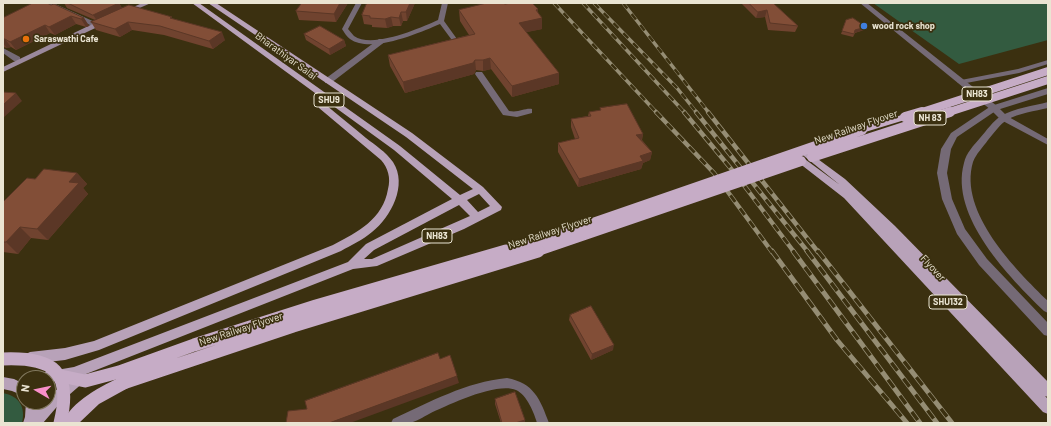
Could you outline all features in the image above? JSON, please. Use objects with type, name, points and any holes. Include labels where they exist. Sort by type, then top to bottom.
[{"type":"highway","name":"New Railway Flyover","points":[[69,423],[93,399],[108,389],[123,383],[300,324],[549,248],[802,155],[862,130],[1048,71]]},
{"type":"highway","name":"New Railway Flyover","points":[[61,376],[85,380],[120,372],[194,345],[316,306],[532,244],[802,155],[831,149],[1048,80]]},
{"type":"highway","points":[[3,359],[30,358],[48,364],[61,376],[66,390],[65,408],[60,423]]},
{"type":"main road","points":[[3,70],[115,15],[136,3]]},
{"type":"main road","points":[[3,65],[93,23],[148,3]]},
{"type":"main road","name":"Bharathiyar Salai","points":[[195,3],[397,148],[460,200],[477,218]]},
{"type":"main road","name":"Bharathiyar Salai","points":[[211,3],[409,135],[480,189]]},
{"type":"main road","points":[[30,358],[65,354],[95,346],[337,248],[370,229],[382,216],[390,201],[394,184],[392,169],[378,152],[322,106],[319,93]]},
{"type":"main road","name":"Flyover","points":[[802,155],[846,185],[891,229],[1048,391]]},
{"type":"main road","name":"Flyover","points":[[802,155],[847,195],[1048,408]]},
{"type":"main road","points":[[56,375],[74,373],[112,359],[352,266],[370,247],[480,189]]},
{"type":"main road","name":"NH83","points":[[352,266],[373,263],[424,242],[477,218],[497,207],[480,189]]},
{"type":"main road","points":[[35,423],[52,401],[68,386],[83,375],[112,359]]},
{"type":"main road","points":[[4,383],[16,381]]},
{"type":"main road","points":[[4,383],[16,386]]},
{"type":"main road","points":[[30,423],[32,410]]},
{"type":"street","points":[[47,3],[93,23]]},
{"type":"street","points":[[863,3],[994,108],[1004,118]]},
{"type":"street","points":[[328,81],[382,41]]},
{"type":"street","points":[[3,50],[17,59]]},
{"type":"street","points":[[961,82],[1019,71],[1048,62]]},
{"type":"street","points":[[1048,91],[994,108],[954,135],[946,149],[942,173],[947,199],[961,231],[983,262],[1048,331]]},
{"type":"street","points":[[1048,105],[1004,118],[976,149],[968,163],[967,182],[971,205],[983,231],[1002,260],[1048,308]]},
{"type":"lane","points":[[359,3],[345,29],[347,34],[354,39],[382,41],[416,32],[441,22]]},
{"type":"lane","points":[[445,3],[441,22],[459,46]]},
{"type":"lane","points":[[479,74],[506,113],[517,115],[529,110]]},
{"type":"lane","points":[[1004,118],[1048,142]]},
{"type":"lane","points":[[397,423],[475,389],[504,383],[519,385],[531,396],[543,423]]},
{"type":"green space","points":[[873,3],[1048,3],[1048,40],[959,64]]},
{"type":"green space","points":[[3,393],[9,394],[16,399],[16,410],[23,410],[23,417],[22,423],[3,423]]},
{"type":"building","points":[[33,3],[54,4],[84,18],[81,19],[71,16],[49,27],[45,25],[10,42],[3,39],[3,18]]},
{"type":"building","points":[[68,3],[119,3],[93,15]]},
{"type":"building","points":[[302,3],[340,3],[334,14],[296,11]]},
{"type":"building","points":[[367,3],[410,3],[406,12],[401,12],[399,18],[391,17],[385,19],[370,18],[370,16],[362,15]]},
{"type":"building","points":[[487,3],[532,3],[538,9],[536,10],[542,18],[519,23],[559,73],[512,86],[490,58],[475,60],[473,63],[403,82],[388,55],[475,34],[459,10]]},
{"type":"building","points":[[749,3],[773,3],[798,26],[770,23],[767,10],[758,12]]},
{"type":"building","points":[[129,5],[222,32],[209,41],[160,26],[128,22],[115,29],[91,22]]},
{"type":"building","points":[[853,18],[866,27],[855,30],[854,34],[842,31],[846,20]]},
{"type":"building","points":[[320,26],[344,40],[329,49],[304,34]]},
{"type":"building","points":[[3,92],[16,93],[3,105]]},
{"type":"building","points":[[627,104],[643,134],[636,135],[652,152],[640,156],[643,161],[579,179],[558,143],[579,138],[571,119],[591,116],[589,112],[601,110],[600,108]]},
{"type":"building","points":[[44,169],[77,173],[69,182],[79,183],[37,229],[20,227],[6,242],[3,242],[3,202],[27,178],[35,179]]},
{"type":"building","points":[[591,306],[614,345],[592,354],[570,315]]},
{"type":"building","points":[[438,353],[440,359],[450,355],[457,376],[329,423],[286,423],[288,411],[307,409],[305,401]]},
{"type":"building","points":[[515,392],[525,420],[515,423],[502,423],[495,399]]},
{"type":"railway","points":[[554,3],[657,113]]},
{"type":"railway","points":[[583,3],[685,113]]},
{"type":"railway","points":[[594,3],[677,88],[697,113]]},
{"type":"railway","points":[[623,3],[709,113]]},
{"type":"railway","points":[[656,112],[714,173],[772,252]]},
{"type":"railway","points":[[684,112],[737,176],[794,252]]},
{"type":"railway","points":[[696,112],[808,252]]},
{"type":"railway","points":[[708,112],[818,252]]},
{"type":"railway","points":[[772,251],[837,340],[907,423]]},
{"type":"railway","points":[[793,251],[920,423]]},
{"type":"railway","points":[[807,251],[937,423]]},
{"type":"railway","points":[[818,251],[952,423]]},
{"type":"place","name":"wood rock shop","points":[[864,26]]},
{"type":"place","name":"Saraswathi Cafe","points":[[26,39]]}]
